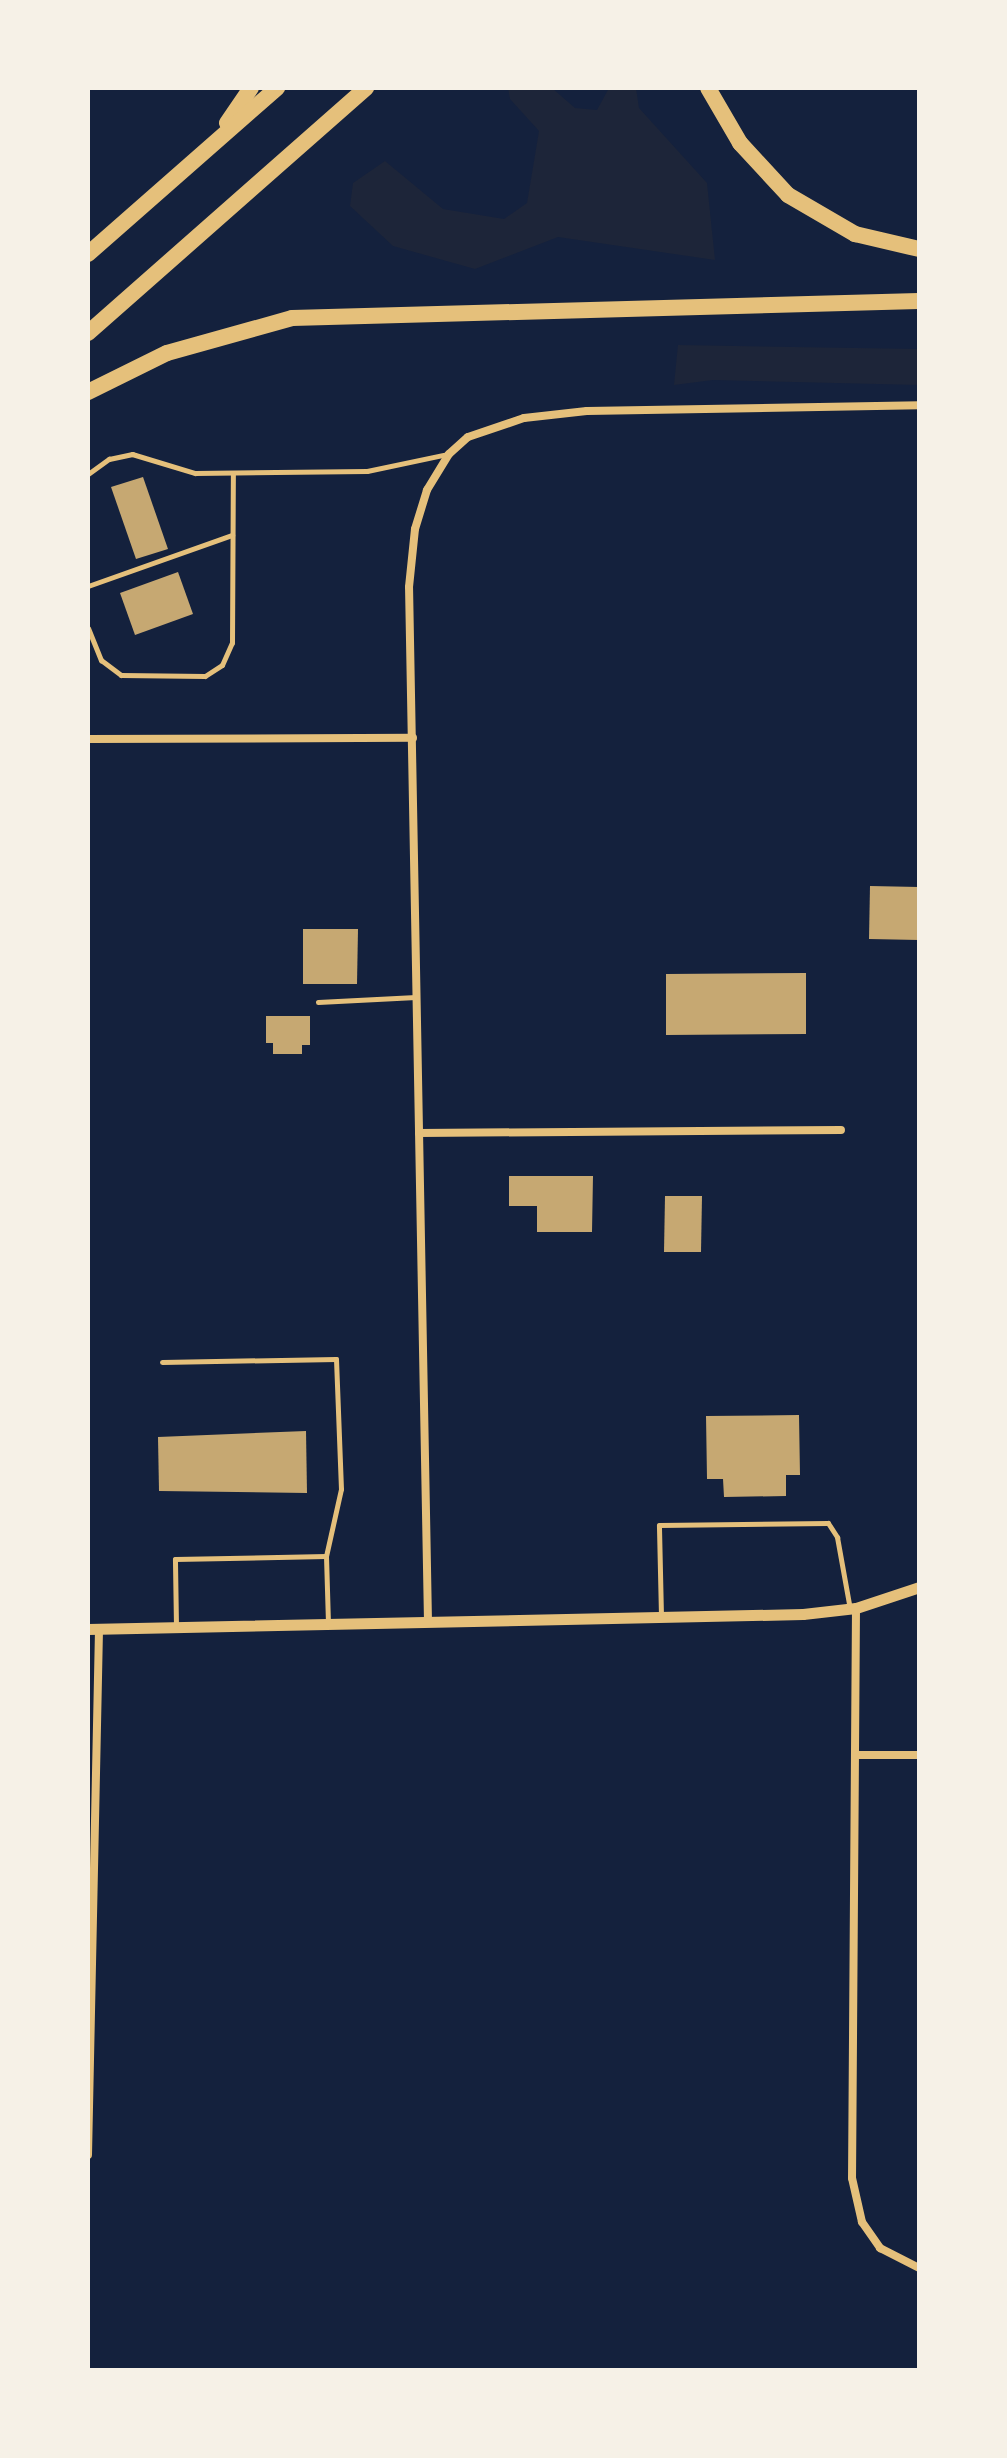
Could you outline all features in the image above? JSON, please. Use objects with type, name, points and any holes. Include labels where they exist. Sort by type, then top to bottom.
[{"type":"highway","points":[[211,145],[251,88]]},
{"type":"highway","points":[[88,254],[277,88]]},
{"type":"highway","points":[[88,333],[366,88]]},
{"type":"highway","points":[[708,88],[740,143],[788,195],[855,234],[919,249]]},
{"type":"highway","points":[[88,392],[167,353],[292,318],[919,301]]},
{"type":"street","points":[[428,1622],[411,557],[427,490],[449,454],[494,425],[558,413],[919,405]]},
{"type":"street","points":[[88,739],[413,738]]},
{"type":"street","points":[[419,1133],[841,1130]]},
{"type":"street","points":[[88,2155],[93,1629],[661,1617],[853,1608],[919,1587]]},
{"type":"street","points":[[853,1608],[857,1755],[852,2178],[862,2222],[880,2248],[919,2268]]},
{"type":"street","points":[[857,1755],[919,1755]]},
{"type":"lane","points":[[88,474],[109,459],[132,454],[195,473],[233,473],[367,471],[449,454]]},
{"type":"lane","points":[[88,628],[101,660],[121,675],[214,673],[232,643],[233,473]]},
{"type":"lane","points":[[88,586],[232,535]]},
{"type":"lane","points":[[318,1002],[417,997]]},
{"type":"lane","points":[[162,1362],[336,1359],[341,1489],[326,1556],[328,1624]]},
{"type":"lane","points":[[661,1617],[659,1525],[828,1523],[837,1537],[853,1608]]},
{"type":"lane","points":[[176,1627],[175,1559],[326,1556]]},
{"type":"shaded area","points":[[508,88],[552,88],[575,108],[597,110],[609,88],[636,88],[639,108],[707,183],[715,260],[558,237],[475,269],[393,246],[350,206],[353,183],[385,161],[443,209],[504,219],[527,203],[539,131],[510,99]]},
{"type":"shaded area","points":[[678,345],[919,349],[919,385],[713,380],[674,385]]},
{"type":"building","points":[[143,477],[168,549],[136,559],[111,487]]},
{"type":"building","points":[[178,572],[193,614],[135,635],[120,593]]},
{"type":"building","points":[[870,886],[919,887],[919,940],[869,939]]},
{"type":"building","points":[[303,929],[358,929],[357,984],[303,984]]},
{"type":"building","points":[[806,973],[806,1034],[666,1035],[666,974]]},
{"type":"building","points":[[266,1016],[310,1016],[310,1045],[302,1045],[302,1054],[273,1054],[273,1043],[266,1043]]},
{"type":"building","points":[[509,1176],[593,1176],[592,1232],[537,1232],[537,1206],[509,1206]]},
{"type":"building","points":[[665,1196],[702,1196],[701,1252],[664,1252]]},
{"type":"building","points":[[799,1415],[800,1475],[786,1475],[786,1496],[724,1497],[723,1479],[707,1479],[706,1416]]},
{"type":"building","points":[[306,1431],[307,1493],[159,1491],[158,1437]]}]
